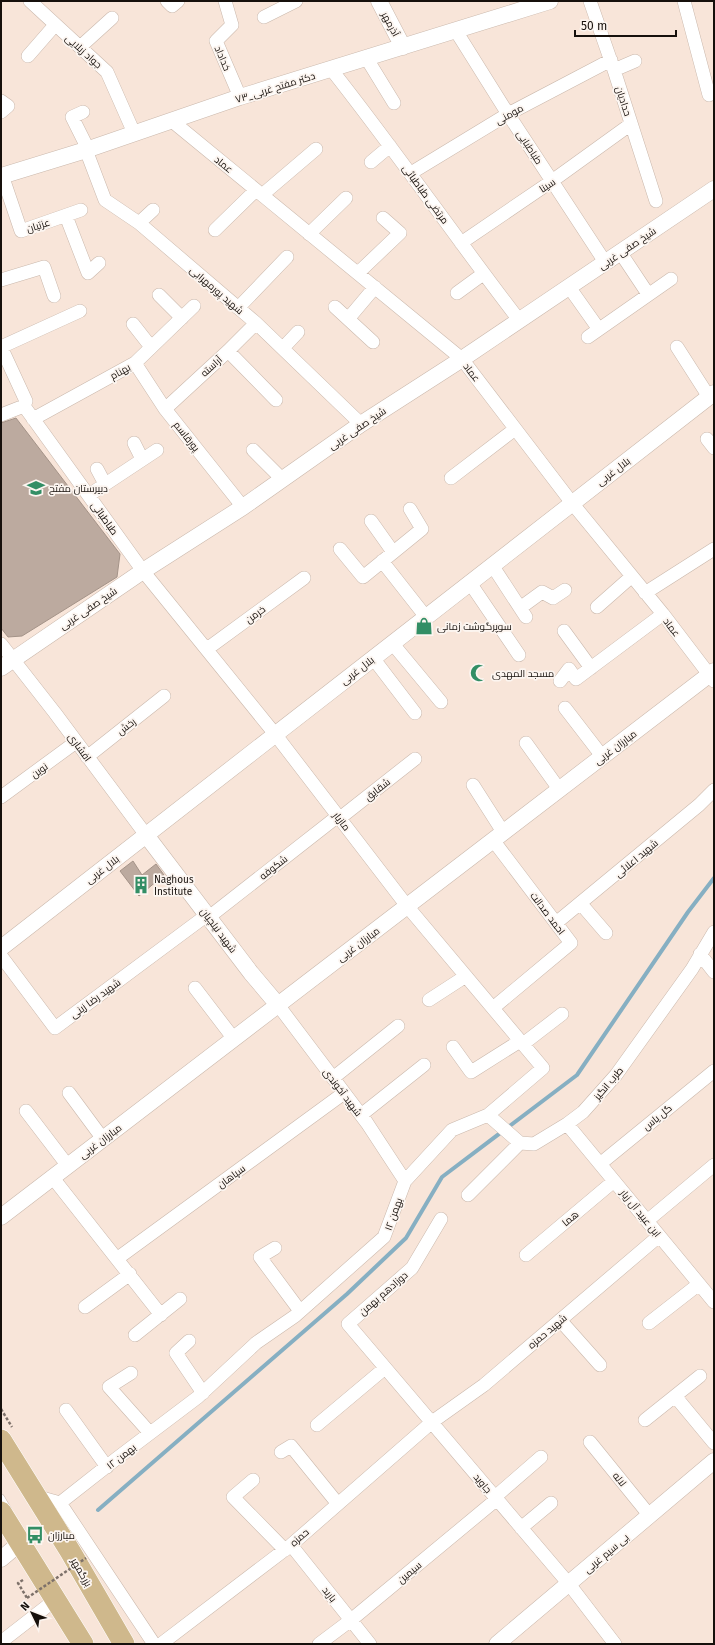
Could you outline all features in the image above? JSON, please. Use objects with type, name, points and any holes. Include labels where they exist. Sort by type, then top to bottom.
[{"type":"main road","name":"بزرگمهر","points":[[1,1440],[70,1551],[124,1644]]},
{"type":"main road","points":[[1,1512],[83,1644]]},
{"type":"street","name":"جواد زیلایی","points":[[30,1],[107,72],[134,133]]},
{"type":"street","name":"خداداد","points":[[225,1],[232,25],[216,41],[240,98]]},
{"type":"street","points":[[264,17],[296,1]]},
{"type":"street","name":"آذرمهر","points":[[379,1],[404,47]]},
{"type":"street","name":"۷۳_دکتر مفتح غربی","points":[[1,176],[87,150],[240,98],[456,31],[521,6],[550,1]]},
{"type":"street","name":"حدادیان","points":[[590,1],[613,65],[656,201]]},
{"type":"street","points":[[684,1],[709,95]]},
{"type":"street","points":[[80,47],[112,18]]},
{"type":"street","points":[[28,56],[55,25]]},
{"type":"street","name":"طباطبایی","points":[[456,31],[508,114],[606,262]]},
{"type":"street","points":[[367,59],[394,103]]},
{"type":"street","name":"مومنی","points":[[411,173],[508,114],[613,65],[634,61]]},
{"type":"street","name":"مرتضی طباطبائی","points":[[331,70],[411,173],[483,274],[519,320]]},
{"type":"street","points":[[1,101],[8,106],[1,112]]},
{"type":"street","points":[[83,112],[72,117],[87,150]]},
{"type":"street","name":"عماد","points":[[172,121],[462,359],[572,503],[712,675]]},
{"type":"street","name":"سینا","points":[[461,243],[552,181],[631,124]]},
{"type":"street","points":[[371,162],[390,146]]},
{"type":"street","points":[[215,230],[259,192],[316,149]]},
{"type":"street","name":"شهید پورمهرابی","points":[[87,150],[105,200],[139,223],[256,323],[361,424]]},
{"type":"street","name":"عزتیان","points":[[1,176],[21,230],[80,210]]},
{"type":"street","name":"شیخ صفی غربی","points":[[7,664],[144,571],[243,507],[361,424],[462,359],[714,189]]},
{"type":"street","points":[[309,234],[346,198]]},
{"type":"street","points":[[139,223],[153,210]]},
{"type":"street","points":[[66,216],[88,273],[99,263]]},
{"type":"street","points":[[358,273],[400,233],[383,218]]},
{"type":"street","points":[[620,252],[648,294]]},
{"type":"street","points":[[238,308],[287,257]]},
{"type":"street","points":[[1,280],[44,267],[54,296]]},
{"type":"street","points":[[457,293],[483,274]]},
{"type":"street","points":[[569,287],[593,332],[671,279]]},
{"type":"street","points":[[348,319],[375,287]]},
{"type":"street","points":[[159,295],[182,318]]},
{"type":"street","name":"بهنام","points":[[34,419],[135,363],[194,306]]},
{"type":"street","points":[[334,307],[373,342]]},
{"type":"street","points":[[1,415],[24,406],[26,401],[2,350],[80,311]]},
{"type":"street","name":"آراسته","points":[[165,409],[256,323]]},
{"type":"street","points":[[133,324],[151,347]]},
{"type":"street","points":[[283,348],[298,332]]},
{"type":"street","points":[[677,347],[712,395]]},
{"type":"street","points":[[228,351],[276,400]]},
{"type":"street","name":"پورقاسم","points":[[135,363],[165,409],[243,507]]},
{"type":"street","name":"بلال غربی","points":[[1,948],[712,395]]},
{"type":"street","name":"طباطبائی","points":[[24,406],[144,571]]},
{"type":"street","points":[[451,478],[516,429]]},
{"type":"street","points":[[134,443],[142,459]]},
{"type":"street","points":[[88,495],[157,450]]},
{"type":"street","points":[[253,450],[282,479]]},
{"type":"street","points":[[97,469],[105,484]]},
{"type":"street","points":[[340,549],[363,576],[422,529],[410,509]]},
{"type":"street","points":[[371,521],[393,552]]},
{"type":"street","points":[[645,593],[714,549]]},
{"type":"street","points":[[382,561],[426,617]]},
{"type":"street","points":[[492,565],[523,612],[542,592],[553,598],[565,590]]},
{"type":"street","name":"مازیار","points":[[144,571],[275,734],[407,906],[543,1068]]},
{"type":"street","points":[[597,607],[632,577]]},
{"type":"street","name":"خرمن","points":[[207,649],[304,578]]},
{"type":"street","points":[[470,583],[519,655]]},
{"type":"street","points":[[560,681],[569,670],[576,679],[663,614]]},
{"type":"street","points":[[564,631],[591,668]]},
{"type":"street","points":[[392,643],[441,702]]},
{"type":"street","name":"افشاری","points":[[1,644],[7,664],[76,742],[146,835]]},
{"type":"street","points":[[373,658],[414,713]]},
{"type":"street","name":"مبارزان غربی","points":[[3,1210],[53,1178],[602,756],[712,675]]},
{"type":"street","name":"رخش","points":[[87,757],[164,696]]},
{"type":"street","points":[[565,708],[602,756]]},
{"type":"street","name":"نوین","points":[[1,797],[76,742]]},
{"type":"street","points":[[526,743],[559,789]]},
{"type":"street","name":"شقایق","points":[[339,817],[414,759]]},
{"type":"street","name":"احمد صدالت","points":[[473,785],[498,836],[571,943],[493,1008]]},
{"type":"street","name":"شهید اعلائی","points":[[556,923],[581,904],[699,805],[714,790]]},
{"type":"street","name":"شکوفه","points":[[208,916],[339,817]]},
{"type":"street","name":"شهید نیلچیان","points":[[146,835],[251,973],[278,1005]]},
{"type":"street","points":[[581,904],[605,933]]},
{"type":"street","name":"شهید رضا زینی","points":[[1,956],[54,1028],[208,916]]},
{"type":"street","name":"طرب انگیز","points":[[520,1143],[534,1144],[567,1124],[583,1112],[616,1075],[692,969],[714,932]]},
{"type":"street","points":[[700,954],[714,972]]},
{"type":"street","points":[[429,1000],[466,976]]},
{"type":"street","points":[[195,988],[234,1038]]},
{"type":"street","name":"شهید آخوندی","points":[[278,1005],[361,1115],[405,1181]]},
{"type":"street","points":[[453,1046],[471,1072],[522,1042],[562,1014]]},
{"type":"street","points":[[333,1078],[398,1026]]},
{"type":"street","points":[[361,1115],[424,1065]]},
{"type":"street","name":"۱۲ بهمن","points":[[60,1503],[203,1393],[256,1344],[300,1311],[384,1236],[405,1181],[452,1130],[488,1115],[543,1068]]},
{"type":"street","name":"گل یاس","points":[[600,1164],[714,1071]]},
{"type":"street","points":[[69,1093],[103,1139]]},
{"type":"street","name":"سپاهان","points":[[118,1258],[344,1093]]},
{"type":"street","points":[[26,1111],[68,1166]]},
{"type":"street","points":[[468,1195],[520,1143],[488,1115]]},
{"type":"street","name":"ابن عبید آل زیار","points":[[567,1124],[714,1301]]},
{"type":"street","points":[[647,1221],[714,1165]]},
{"type":"street","points":[[53,1178],[118,1258],[161,1315]]},
{"type":"street","name":"هما","points":[[526,1255],[614,1181]]},
{"type":"street","name":"دوزادهم بهمن","points":[[348,1324],[412,1268],[441,1219]]},
{"type":"street","name":"شهید حمزه","points":[[432,1422],[484,1384],[659,1236]]},
{"type":"street","points":[[275,1248],[260,1257],[300,1311]]},
{"type":"street","points":[[85,1307],[130,1274]]},
{"type":"street","points":[[649,1323],[699,1284]]},
{"type":"street","points":[[135,1335],[180,1299]]},
{"type":"street","points":[[560,1320],[600,1365]]},
{"type":"street","name":"جاوید","points":[[348,1324],[569,1584],[615,1644]]},
{"type":"street","points":[[189,1341],[176,1352],[203,1393]]},
{"type":"street","points":[[317,1425],[385,1368]]},
{"type":"street","points":[[131,1373],[110,1387],[150,1433]]},
{"type":"street","points":[[645,1420],[700,1376]]},
{"type":"street","points":[[674,1396],[714,1443]]},
{"type":"street","points":[[66,1410],[107,1467]]},
{"type":"street","name":"حمزه","points":[[161,1644],[288,1547],[432,1422]]},
{"type":"street","name":"لاله","points":[[590,1442],[650,1516]]},
{"type":"street","points":[[281,1452],[291,1446],[338,1504]]},
{"type":"street","name":"سیمین","points":[[320,1644],[351,1620],[496,1498],[541,1457]]},
{"type":"street","name":"بی سیم غربی","points":[[497,1644],[714,1461]]},
{"type":"street","points":[[253,1480],[233,1497],[288,1547]]},
{"type":"street","points":[[35,1496],[60,1503],[154,1644]]},
{"type":"street","points":[[521,1528],[551,1503]]},
{"type":"street","points":[[1,1559],[20,1543]]},
{"type":"street","name":"باربد","points":[[288,1547],[370,1644]]},
{"type":"street","points":[[1,1642],[55,1600]]},
{"type":"lane","points":[[1,1498],[33,1553],[91,1644]]},
{"type":"path","points":[[18,1583],[26,1598],[86,1558]]},
{"type":"building","name":"دبیرستان مفتح","points":[[16,418],[120,554],[117,577],[22,636],[8,637],[1,628],[1,423]]},
{"type":"building","name":"Naghous Institute","points":[[133,861],[142,875],[156,864],[164,875],[139,896],[120,871]]},
{"type":"waterway","points":[[98,1510],[347,1294],[406,1238],[442,1177],[577,1075],[688,912],[714,878]]},
{"type":"place","name":"دبیرستان مفتح","points":[[36,488]]},
{"type":"place","name":"سوپرگوشت زمانی","points":[[424,626]]},
{"type":"place","name":"مسجد المهدی","points":[[479,673]]},
{"type":"place","name":"Naghous Institute","points":[[141,885]]},
{"type":"place","name":"مبارزان","points":[[35,1535]]}]
